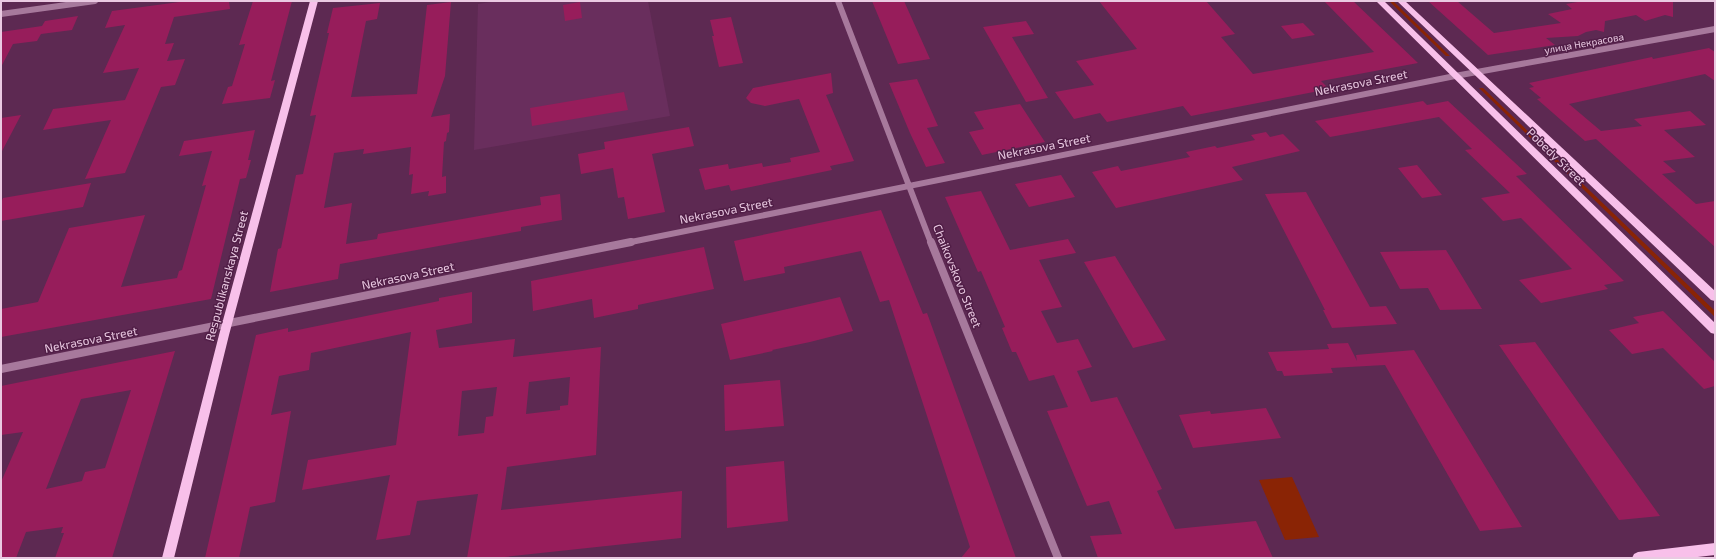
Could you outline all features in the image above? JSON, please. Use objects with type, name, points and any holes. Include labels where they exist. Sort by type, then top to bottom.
[{"type":"main road","name":"Respublikanskaya Street","points":[[168,558],[227,324],[314,1]]},
{"type":"main road","name":"Pobedy Street","points":[[1380,1],[1715,330]]},
{"type":"main road","name":"Pobedy Street","points":[[1401,1],[1715,297]]},
{"type":"main road","points":[[1638,558],[1715,549]]},
{"type":"street","points":[[1,14],[95,1]]},
{"type":"street","name":"Chaikovskovo Street","points":[[838,1],[908,186],[1058,558]]},
{"type":"street","name":"улица Некрасова","points":[[1455,76],[1715,29]]},
{"type":"street","name":"Nekrasova Street","points":[[1,369],[1455,76]]},
{"type":"shaded area","points":[[497,1],[648,1],[670,116],[474,150],[478,4]]},
{"type":"shaded area","points":[[1389,1],[1393,1],[1450,56],[1446,56]]},
{"type":"shaded area","points":[[1479,88],[1483,88],[1715,311],[1715,317]]},
{"type":"shaded area","points":[[1292,477],[1319,537],[1285,540],[1259,480]]},
{"type":"building","points":[[187,1],[229,1],[230,9],[174,17],[165,44],[174,43],[167,61],[185,59],[175,85],[161,87],[125,173],[85,179],[111,120],[43,130],[53,109],[125,100],[139,68],[103,73],[125,25],[105,28],[112,11]]},
{"type":"building","points":[[253,1],[292,1],[271,81],[275,80],[270,98],[222,104],[228,87],[232,86],[245,44],[239,45]]},
{"type":"building","points":[[872,1],[904,1],[930,59],[898,64]]},
{"type":"building","points":[[1099,1],[1206,1],[1235,34],[1221,37],[1253,74],[1374,52],[1324,1],[1353,1],[1418,63],[1321,81],[1329,89],[1191,116],[1183,106],[1107,122],[1100,113],[1074,119],[1055,92],[1094,85],[1076,61],[1137,49]]},
{"type":"building","points":[[1428,1],[1457,1],[1494,33],[1561,23],[1548,14],[1572,9],[1566,4],[1583,1],[1673,1],[1673,17],[1665,15],[1645,21],[1636,15],[1605,21],[1604,32],[1596,30],[1586,32],[1578,36],[1546,38],[1555,45],[1488,55]]},
{"type":"building","points":[[451,2],[445,76],[431,117],[450,114],[449,132],[447,133],[446,141],[444,142],[442,177],[446,176],[446,193],[428,196],[429,191],[411,194],[413,174],[409,175],[411,147],[363,154],[364,149],[334,153],[324,208],[352,203],[346,244],[377,239],[378,234],[541,205],[540,197],[560,194],[562,220],[521,227],[521,231],[340,264],[338,279],[270,292],[278,249],[281,248],[296,175],[303,174],[316,115],[310,116],[329,33],[327,33],[333,8],[380,3],[377,19],[366,21],[351,97],[417,94],[427,5]]},
{"type":"building","points":[[580,2],[582,18],[565,21],[563,5]]},
{"type":"building","points":[[78,16],[72,30],[41,34],[37,41],[13,44],[1,67],[1,32],[42,26],[45,21]]},
{"type":"building","points":[[731,17],[743,63],[719,67],[710,20]]},
{"type":"building","points":[[1026,21],[1034,34],[1012,37],[1048,98],[1026,102],[983,27]]},
{"type":"building","points":[[1303,23],[1315,35],[1292,39],[1281,26]]},
{"type":"building","points":[[1709,48],[1715,52],[1715,81],[1705,74],[1569,104],[1601,131],[1642,126],[1634,119],[1690,111],[1706,125],[1664,130],[1695,157],[1663,161],[1676,172],[1662,174],[1696,204],[1715,201],[1715,247],[1596,139],[1585,141],[1537,99],[1541,98],[1529,88],[1534,87],[1529,83],[1652,57],[1653,59]]},
{"type":"building","points":[[831,73],[833,93],[826,95],[854,161],[830,166],[832,170],[731,191],[729,185],[705,190],[699,169],[728,164],[729,169],[762,163],[763,167],[791,162],[790,158],[820,152],[799,99],[765,106],[751,103],[746,98],[753,88]]},
{"type":"building","points":[[917,79],[938,126],[927,128],[945,163],[926,167],[889,83]]},
{"type":"building","points":[[624,92],[628,110],[532,126],[530,108]]},
{"type":"building","points":[[1423,101],[1427,105],[1448,101],[1527,174],[1516,176],[1624,281],[1604,285],[1608,289],[1541,303],[1519,280],[1572,269],[1521,218],[1503,221],[1481,198],[1510,193],[1465,150],[1472,149],[1439,117],[1330,137],[1315,121]]},
{"type":"building","points":[[1020,104],[1045,142],[982,155],[969,132],[984,129],[974,112]]},
{"type":"building","points":[[21,115],[1,153],[1,118]]},
{"type":"building","points":[[689,127],[694,146],[652,154],[665,212],[628,219],[624,197],[618,198],[613,168],[581,174],[578,154],[605,149],[604,142]]},
{"type":"building","points":[[255,130],[248,160],[251,160],[246,178],[240,179],[211,299],[1,337],[1,309],[38,302],[69,228],[145,215],[121,287],[177,278],[179,271],[182,270],[206,185],[202,186],[212,151],[179,156],[184,141]]},
{"type":"building","points":[[1266,132],[1270,137],[1283,134],[1300,151],[1232,167],[1243,180],[1116,208],[1092,172],[1118,166],[1121,171],[1190,157],[1186,152],[1215,146],[1217,148],[1255,140],[1251,135]]},
{"type":"building","points":[[1417,165],[1442,195],[1422,198],[1398,168]]},
{"type":"building","points":[[1061,175],[1075,197],[1029,207],[1015,184]]},
{"type":"building","points":[[91,183],[83,207],[1,221],[1,203],[3,198]]},
{"type":"building","points":[[981,191],[1010,250],[1068,239],[1076,253],[1039,260],[1062,307],[1041,311],[1057,343],[1078,339],[1092,367],[1077,371],[1091,402],[1117,397],[1162,489],[1157,491],[1175,529],[1256,521],[1273,558],[1098,558],[1090,536],[1122,534],[1109,501],[1087,506],[1047,411],[1068,407],[1054,375],[1029,381],[1016,352],[1012,352],[1002,328],[1005,327],[981,271],[978,272],[945,197]]},
{"type":"building","points":[[1306,192],[1370,307],[1386,306],[1397,324],[1332,328],[1323,310],[1325,310],[1265,194]]},
{"type":"building","points":[[881,210],[923,314],[927,313],[1016,558],[961,558],[970,547],[889,300],[880,302],[861,251],[784,267],[785,273],[744,281],[734,241]]},
{"type":"building","points":[[704,247],[714,289],[638,305],[638,309],[594,318],[592,299],[533,311],[531,281]]},
{"type":"building","points":[[1446,250],[1482,309],[1440,310],[1428,288],[1400,289],[1380,252]]},
{"type":"building","points":[[1115,256],[1166,340],[1133,348],[1084,262]]},
{"type":"building","points":[[472,292],[472,323],[436,330],[439,348],[515,339],[513,357],[601,347],[596,455],[507,467],[501,510],[682,491],[681,538],[495,558],[467,558],[478,494],[417,501],[410,535],[376,540],[390,475],[302,490],[308,460],[396,445],[411,332],[311,353],[309,370],[279,376],[271,415],[291,411],[275,502],[250,507],[239,558],[205,558],[256,335],[288,328],[288,332],[439,301],[439,298]],"holes":[[[570,377],[568,405],[560,406],[560,410],[526,414],[529,382]],[[497,387],[493,416],[486,417],[484,433],[458,436],[462,391]]]},
{"type":"building","points":[[840,297],[853,331],[730,360],[721,324]]},
{"type":"building","points":[[1663,311],[1715,362],[1715,386],[1704,389],[1663,348],[1632,354],[1609,330],[1639,323],[1633,317]]},
{"type":"building","points":[[1535,342],[1660,516],[1619,520],[1499,345]]},
{"type":"building","points":[[1348,343],[1357,361],[1356,355],[1414,350],[1522,527],[1480,531],[1385,365],[1331,368],[1333,373],[1284,376],[1282,371],[1277,371],[1268,352],[1329,349],[1327,344]]},
{"type":"building","points":[[175,351],[112,558],[55,558],[64,533],[61,533],[63,527],[26,532],[16,558],[1,558],[1,482],[23,432],[1,435],[1,386]],"holes":[[[131,390],[105,468],[85,472],[82,481],[46,489],[81,399]]]},
{"type":"building","points":[[780,380],[784,426],[725,431],[724,385]]},
{"type":"building","points":[[1266,408],[1281,438],[1193,448],[1179,415],[1210,411],[1211,414]]},
{"type":"building","points":[[784,461],[788,521],[727,528],[726,467]]}]
